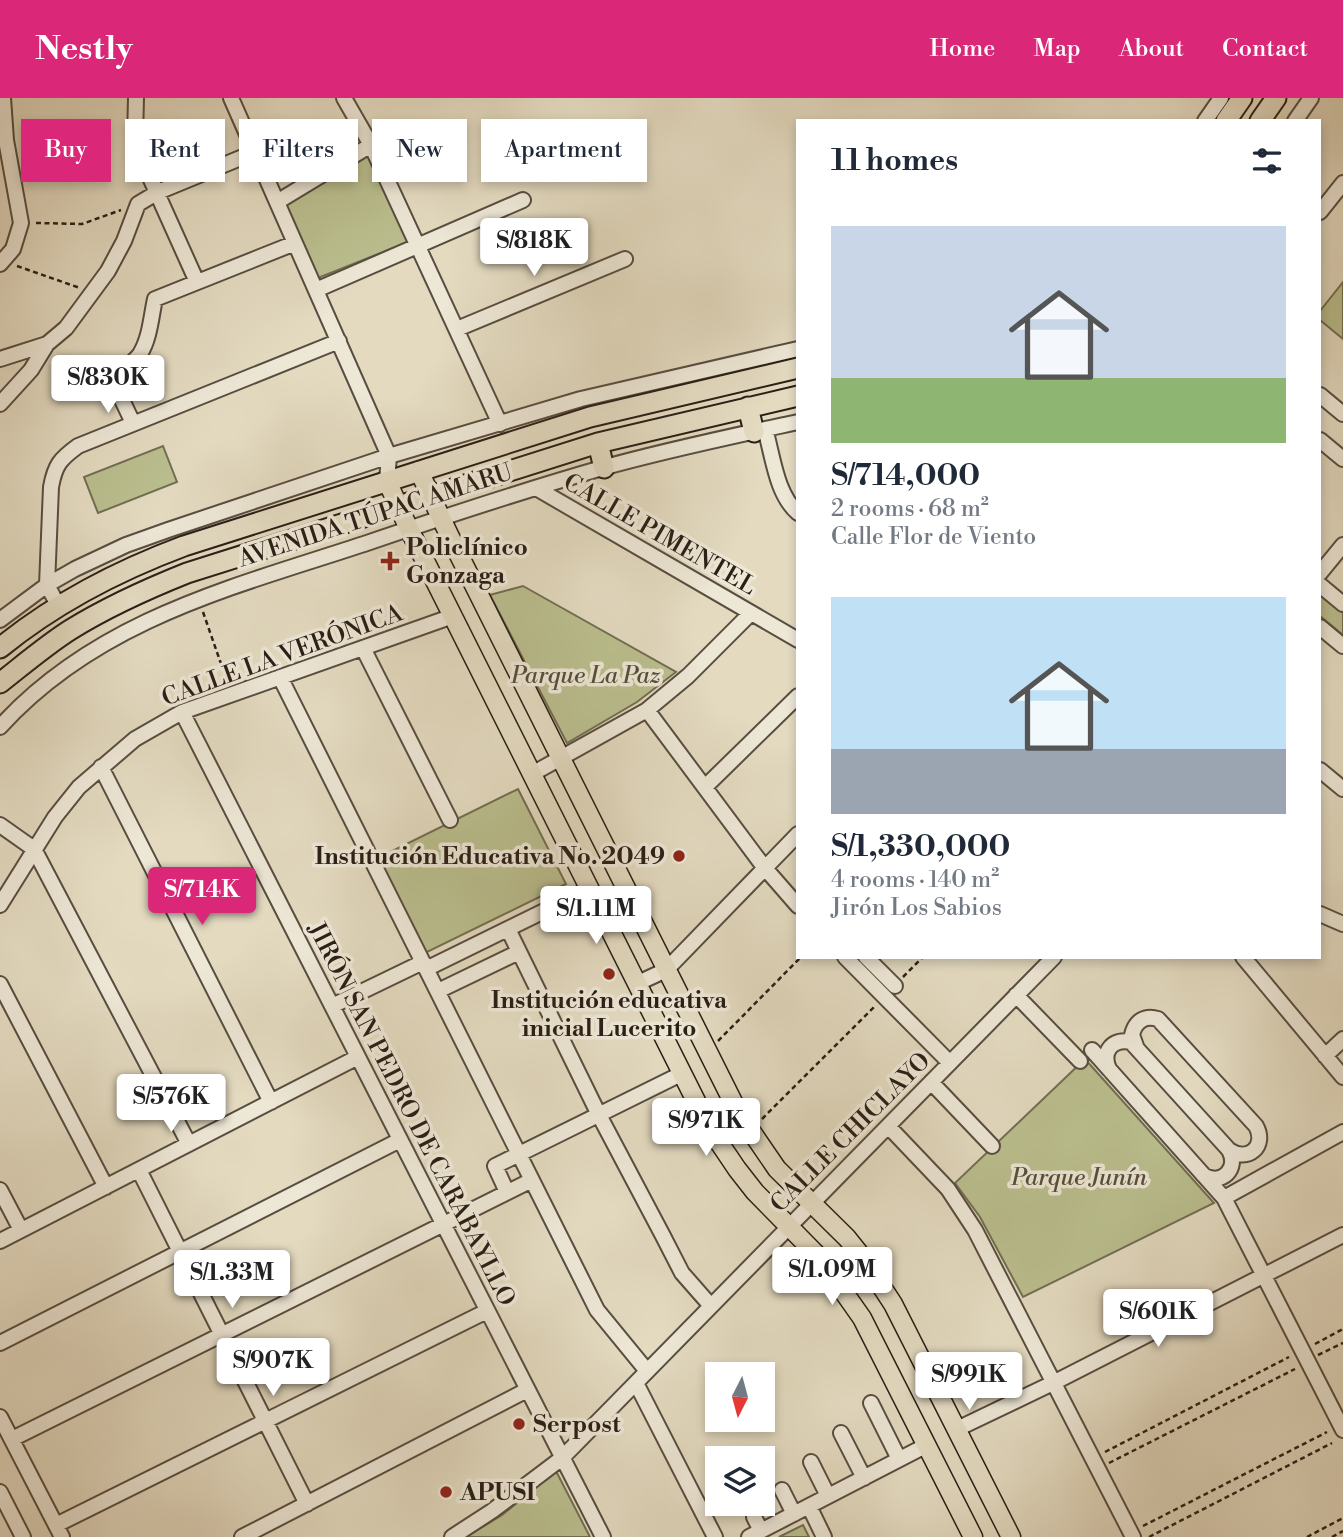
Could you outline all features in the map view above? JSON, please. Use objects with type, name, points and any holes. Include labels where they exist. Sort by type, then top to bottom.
[{"type":"highway","points":[[1227,119],[1242,98]]},
{"type":"highway","points":[[1261,119],[1276,98]]},
{"type":"highway","name":"AVENIDA TÚPAC AMARU","points":[[0,648],[58,606],[146,560],[705,380],[796,368]]},
{"type":"highway","name":"AVENIDA TÚPAC AMARU","points":[[0,683],[69,631],[139,592],[187,573],[598,443],[796,396]]},
{"type":"highway","points":[[748,407],[760,431]]},
{"type":"highway","points":[[598,443],[604,468]]},
{"type":"main road","points":[[419,471],[440,518],[738,1112],[778,1169],[846,1238],[876,1276],[893,1304],[1011,1537]]},
{"type":"main road","points":[[387,481],[710,1129],[737,1169],[834,1276],[862,1318],[973,1537]]},
{"type":"street","points":[[2,262],[16,242],[22,223],[6,140],[3,98]]},
{"type":"street","points":[[135,98],[135,138],[139,153],[197,282]]},
{"type":"street","points":[[230,98],[240,119]]},
{"type":"street","points":[[344,98],[371,145],[500,424]]},
{"type":"street","points":[[1206,119],[1221,98]]},
{"type":"street","points":[[1296,119],[1311,98]]},
{"type":"street","points":[[277,202],[371,145]]},
{"type":"street","points":[[0,404],[31,370],[47,344],[66,327],[93,293],[124,241],[138,204],[158,192],[239,159]]},
{"type":"street","points":[[268,182],[389,456],[387,481]]},
{"type":"street","points":[[1321,211],[1343,183]]},
{"type":"street","points":[[316,290],[523,200]]},
{"type":"street","points":[[133,423],[114,383],[117,375],[142,351],[149,333],[155,299],[295,243]]},
{"type":"street","points":[[457,329],[625,259]]},
{"type":"street","points":[[58,606],[47,585],[51,487],[54,471],[62,457],[78,446],[339,341]]},
{"type":"street","points":[[0,359],[47,344]]},
{"type":"street","name":"AVENIDA TÚPAC AMARU","points":[[0,620],[47,585],[126,545],[389,456],[581,399],[705,380],[796,350]]},
{"type":"street","points":[[1321,396],[1343,414]]},
{"type":"street","name":"AVENIDA TÚPAC AMARU","points":[[0,727],[17,709],[85,656],[131,628],[198,599],[536,488],[604,468],[796,422]]},
{"type":"street","points":[[760,431],[782,489],[790,506],[796,511]]},
{"type":"street","points":[[1321,441],[1343,459]]},
{"type":"street","points":[[389,456],[419,471]]},
{"type":"street","name":"CALLE PIMENTEL","points":[[536,488],[796,639]]},
{"type":"street","points":[[1321,572],[1343,545]]},
{"type":"street","points":[[1321,585],[1343,604]]},
{"type":"street","points":[[532,774],[647,710],[688,676],[751,613]]},
{"type":"street","name":"CALLE LA VERÓNICA","points":[[0,905],[55,817],[79,788],[135,738],[182,712],[453,616]]},
{"type":"street","points":[[1321,628],[1343,646]]},
{"type":"street","points":[[363,648],[450,820]]},
{"type":"street","points":[[280,677],[597,1310],[648,1371]]},
{"type":"street","points":[[705,787],[796,698]]},
{"type":"street","points":[[647,710],[764,867],[796,904]]},
{"type":"street","name":"JIRÓN SAN PEDRO DE CARABAYLLO","points":[[182,712],[603,1537]]},
{"type":"street","points":[[101,767],[271,1102]]},
{"type":"street","points":[[1321,771],[1343,789]]},
{"type":"street","points":[[0,825],[34,849],[189,1144]]},
{"type":"street","points":[[636,984],[666,970],[796,836]]},
{"type":"street","points":[[332,1006],[508,929],[589,889]]},
{"type":"street","points":[[1321,914],[1343,924]]},
{"type":"street","points":[[508,929],[599,1115],[682,1273],[711,1306]]},
{"type":"street","points":[[438,991],[519,952]]},
{"type":"street","points":[[848,959],[890,991]]},
{"type":"street","points":[[867,959],[890,991],[950,1063]]},
{"type":"street","name":"CALLE CHICLAYO","points":[[452,1537],[492,1511],[562,1458],[1052,959]]},
{"type":"street","points":[[1245,959],[1343,1077]]},
{"type":"street","points":[[1,988],[106,1187]]},
{"type":"street","points":[[1016,995],[1080,1062]]},
{"type":"street","points":[[1202,1174],[1219,1179],[1229,1172],[1233,1161],[1229,1150],[1136,1046],[1132,1035],[1136,1024],[1146,1017],[1158,1018],[1256,1126],[1260,1137],[1256,1148],[1246,1155],[1229,1150]]},
{"type":"street","points":[[1325,1056],[1343,1039]]},
{"type":"street","points":[[1109,1070],[1105,1059],[1109,1047],[1125,1041],[1136,1046]]},
{"type":"street","points":[[1092,1050],[1224,1198],[1343,1430]]},
{"type":"street","points":[[0,1241],[358,1057]]},
{"type":"street","points":[[507,1192],[495,1166],[681,1074]]},
{"type":"street","points":[[931,1082],[992,1146]]},
{"type":"street","points":[[888,1126],[948,1189],[975,1230],[1137,1532]]},
{"type":"street","points":[[1224,1198],[1343,1132]]},
{"type":"street","points":[[0,1343],[400,1140]]},
{"type":"street","points":[[139,1170],[307,1504]]},
{"type":"street","points":[[12,1439],[532,1180]]},
{"type":"street","points":[[0,1190],[21,1230]]},
{"type":"street","points":[[957,1429],[1265,1276],[1343,1234]]},
{"type":"street","points":[[0,1417],[59,1531],[265,1421],[487,1311]]},
{"type":"street","points":[[636,1383],[715,1537]]},
{"type":"street","points":[[243,1537],[527,1390]]},
{"type":"street","points":[[871,1403],[899,1459]]},
{"type":"street","points":[[841,1433],[864,1478]]},
{"type":"street","points":[[755,1528],[794,1514],[927,1445]]},
{"type":"street","points":[[811,1462],[828,1496]]},
{"type":"street","points":[[782,1490],[794,1514]]},
{"type":"street","points":[[0,1492],[23,1537]]},
{"type":"street","points":[[809,1506],[824,1537]]},
{"type":"path","points":[[22,223],[82,223],[138,204]]},
{"type":"path","points":[[2,262],[93,293]]},
{"type":"path","points":[[198,599],[232,694]]},
{"type":"path","points":[[707,1052],[800,959]]},
{"type":"path","points":[[761,1121],[921,959]]},
{"type":"path","points":[[1311,1346],[1343,1329]]},
{"type":"path","points":[[1316,1356],[1343,1343]]},
{"type":"path","points":[[1104,1452],[1289,1357]]},
{"type":"path","points":[[1109,1462],[1295,1369]]},
{"type":"path","points":[[1137,1532],[1327,1432]]},
{"type":"path","points":[[1149,1537],[1332,1443]]},
{"type":"path","points":[[1307,1537],[1343,1518]]},
{"type":"path","points":[[1332,1537],[1343,1531]]},
{"type":"green space","points":[[368,155],[372,164],[372,182],[380,182],[408,242],[318,278],[285,205],[323,182],[358,182],[358,161]]},
{"type":"green space","points":[[1343,282],[1343,339],[1321,321],[1321,310]]},
{"type":"green space","points":[[163,446],[177,482],[98,513],[84,477]]},
{"type":"green space","name":"Parque La Paz","points":[[523,586],[676,672],[637,702],[567,743],[490,595]]},
{"type":"green space","points":[[1321,595],[1343,613],[1343,635],[1321,617]]},
{"type":"green space","points":[[518,789],[566,884],[421,955],[374,860]]},
{"type":"green space","name":"Parque Junín","points":[[1085,1059],[1214,1203],[1023,1297],[980,1217],[955,1183]]},
{"type":"green space","points":[[556,1471],[590,1537],[466,1537],[502,1515]]},
{"type":"green space","points":[[803,1525],[809,1537],[779,1537]]},
{"type":"place","name":"Policlínico Gonzaga","points":[[390,561]]},
{"type":"place","name":"Institución Educativa No. 2049","points":[[679,856]]},
{"type":"place","name":"Institución educativa inicial Lucerito","points":[[609,974]]},
{"type":"place","name":"Serpost","points":[[519,1424]]},
{"type":"place","name":"APUSI","points":[[446,1492]]}]
